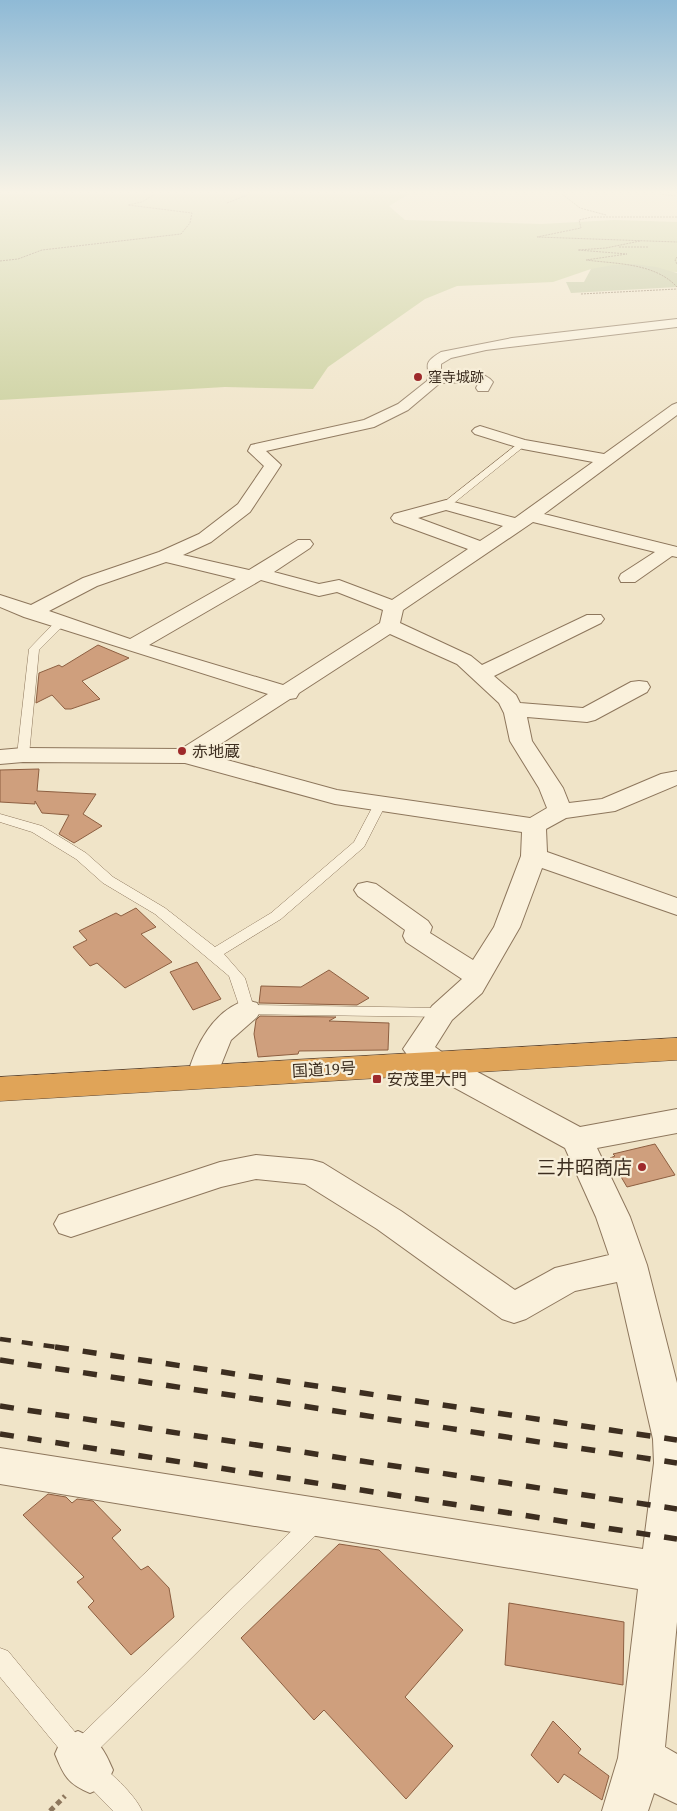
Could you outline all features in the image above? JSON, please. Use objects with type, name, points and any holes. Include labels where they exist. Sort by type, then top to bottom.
[{"type":"highway","name":"国道19号","points":[[0,1088],[677,1050]]},
{"type":"street","points":[[436,379],[432,369],[434,362],[451,354],[539,339],[677,323]]},
{"type":"street","points":[[0,618],[27,610],[90,582],[165,556],[204,538],[244,508],[273,465],[256,451],[256,448],[369,424],[403,407],[436,379],[478,378],[486,382],[483,388]]},
{"type":"street","points":[[186,756],[288,692],[392,616],[480,548],[523,520],[677,408]]},
{"type":"street","points":[[480,431],[523,444],[605,459]]},
{"type":"street","points":[[480,548],[400,518],[446,505],[672,551]]},
{"type":"street","points":[[132,646],[255,575],[304,544]]},
{"type":"street","points":[[628,578],[672,551]]},
{"type":"street","points":[[165,556],[319,590],[339,586],[464,660],[508,700],[513,709],[521,741],[551,788],[560,811]]},
{"type":"street","points":[[0,601],[132,646],[288,692]]},
{"type":"street","points":[[481,674],[545,641],[594,619]]},
{"type":"street","points":[[513,709],[587,716],[639,687]]},
{"type":"street","points":[[0,757],[23,755],[186,756],[335,797],[534,826],[560,811],[607,806],[669,779],[677,778]]},
{"type":"street","points":[[534,826],[534,856],[507,927],[472,986],[442,1013],[418,1049],[435,1063],[577,1140],[613,1217],[630,1264],[670,1391],[673,1463],[659,1770],[625,1811]]},
{"type":"street","points":[[534,856],[677,907]]},
{"type":"street","points":[[367,890],[419,927],[416,936],[478,976]]},
{"type":"street","points":[[202,1077],[206,1062],[219,1034],[247,1010]]},
{"type":"street","points":[[577,1140],[677,1121]]},
{"type":"street","points":[[71,1224],[220,1175],[256,1167],[312,1172],[390,1220],[514,1308],[567,1278],[630,1264]]},
{"type":"street","points":[[0,1466],[321,1516],[669,1574]]},
{"type":"lane","points":[[446,505],[523,444]]},
{"type":"lane","points":[[23,755],[34,649],[62,621]]},
{"type":"lane","points":[[214,954],[276,916],[360,844],[380,804]]},
{"type":"lane","points":[[0,818],[37,829],[81,856],[108,880],[160,911],[234,970],[241,982],[247,1010],[442,1013]]},
{"type":"lane","points":[[84,1762],[321,1516]]},
{"type":"lane","points":[[0,1659],[84,1762],[130,1811]]},
{"type":"path","points":[[581,294],[677,288]]},
{"type":"green space","points":[[0,279],[563,279],[553,282],[457,286],[425,299],[328,367],[313,389],[225,387],[0,400]]},
{"type":"green space","points":[[586,279],[677,279],[677,287],[571,293],[566,282],[584,282]]},
{"type":"building","points":[[98,645],[129,658],[82,681],[100,699],[71,709],[65,709],[52,695],[36,703],[39,673],[59,665],[62,667]]},
{"type":"building","points":[[39,769],[37,791],[96,794],[83,814],[102,826],[74,843],[59,834],[69,815],[42,813],[35,801],[35,804],[0,802],[0,770]]},
{"type":"building","points":[[136,908],[156,927],[141,934],[172,962],[125,988],[97,963],[90,966],[73,947],[87,940],[79,931],[116,913],[121,916]]},
{"type":"building","points":[[197,962],[221,999],[193,1010],[170,972]]},
{"type":"building","points":[[329,970],[369,998],[357,1005],[259,1003],[261,986],[301,987]]},
{"type":"building","points":[[260,1016],[336,1017],[329,1021],[389,1023],[388,1050],[299,1051],[298,1054],[258,1057],[254,1034],[256,1020]]},
{"type":"building","name":"三井昭商店","points":[[655,1144],[675,1175],[627,1187],[610,1158],[615,1156],[613,1154]]},
{"type":"building","points":[[48,1494],[66,1497],[72,1503],[77,1499],[93,1501],[121,1530],[112,1538],[141,1570],[148,1566],[169,1588],[174,1617],[131,1655],[88,1607],[94,1601],[77,1582],[84,1577],[23,1515]]},
{"type":"building","points":[[339,1544],[379,1550],[463,1630],[405,1697],[453,1746],[406,1799],[324,1710],[314,1720],[241,1638]]},
{"type":"building","points":[[509,1603],[624,1622],[623,1685],[505,1665]]},
{"type":"building","points":[[553,1721],[581,1749],[578,1753],[609,1776],[602,1800],[564,1774],[558,1783],[531,1755]]},
{"type":"railway","points":[[0,1339],[63,1348]]},
{"type":"railway","points":[[55,1347],[677,1440]]},
{"type":"railway","points":[[0,1360],[677,1463]]},
{"type":"railway","points":[[0,1406],[677,1509]]},
{"type":"railway","points":[[0,1434],[677,1539]]},
{"type":"place","name":"窪寺城跡","points":[[418,377]]},
{"type":"place","name":"赤地蔵","points":[[182,751]]},
{"type":"place","name":"安茂里大門","points":[[377,1079]]},
{"type":"place","name":"三井昭商店","points":[[642,1167]]}]
